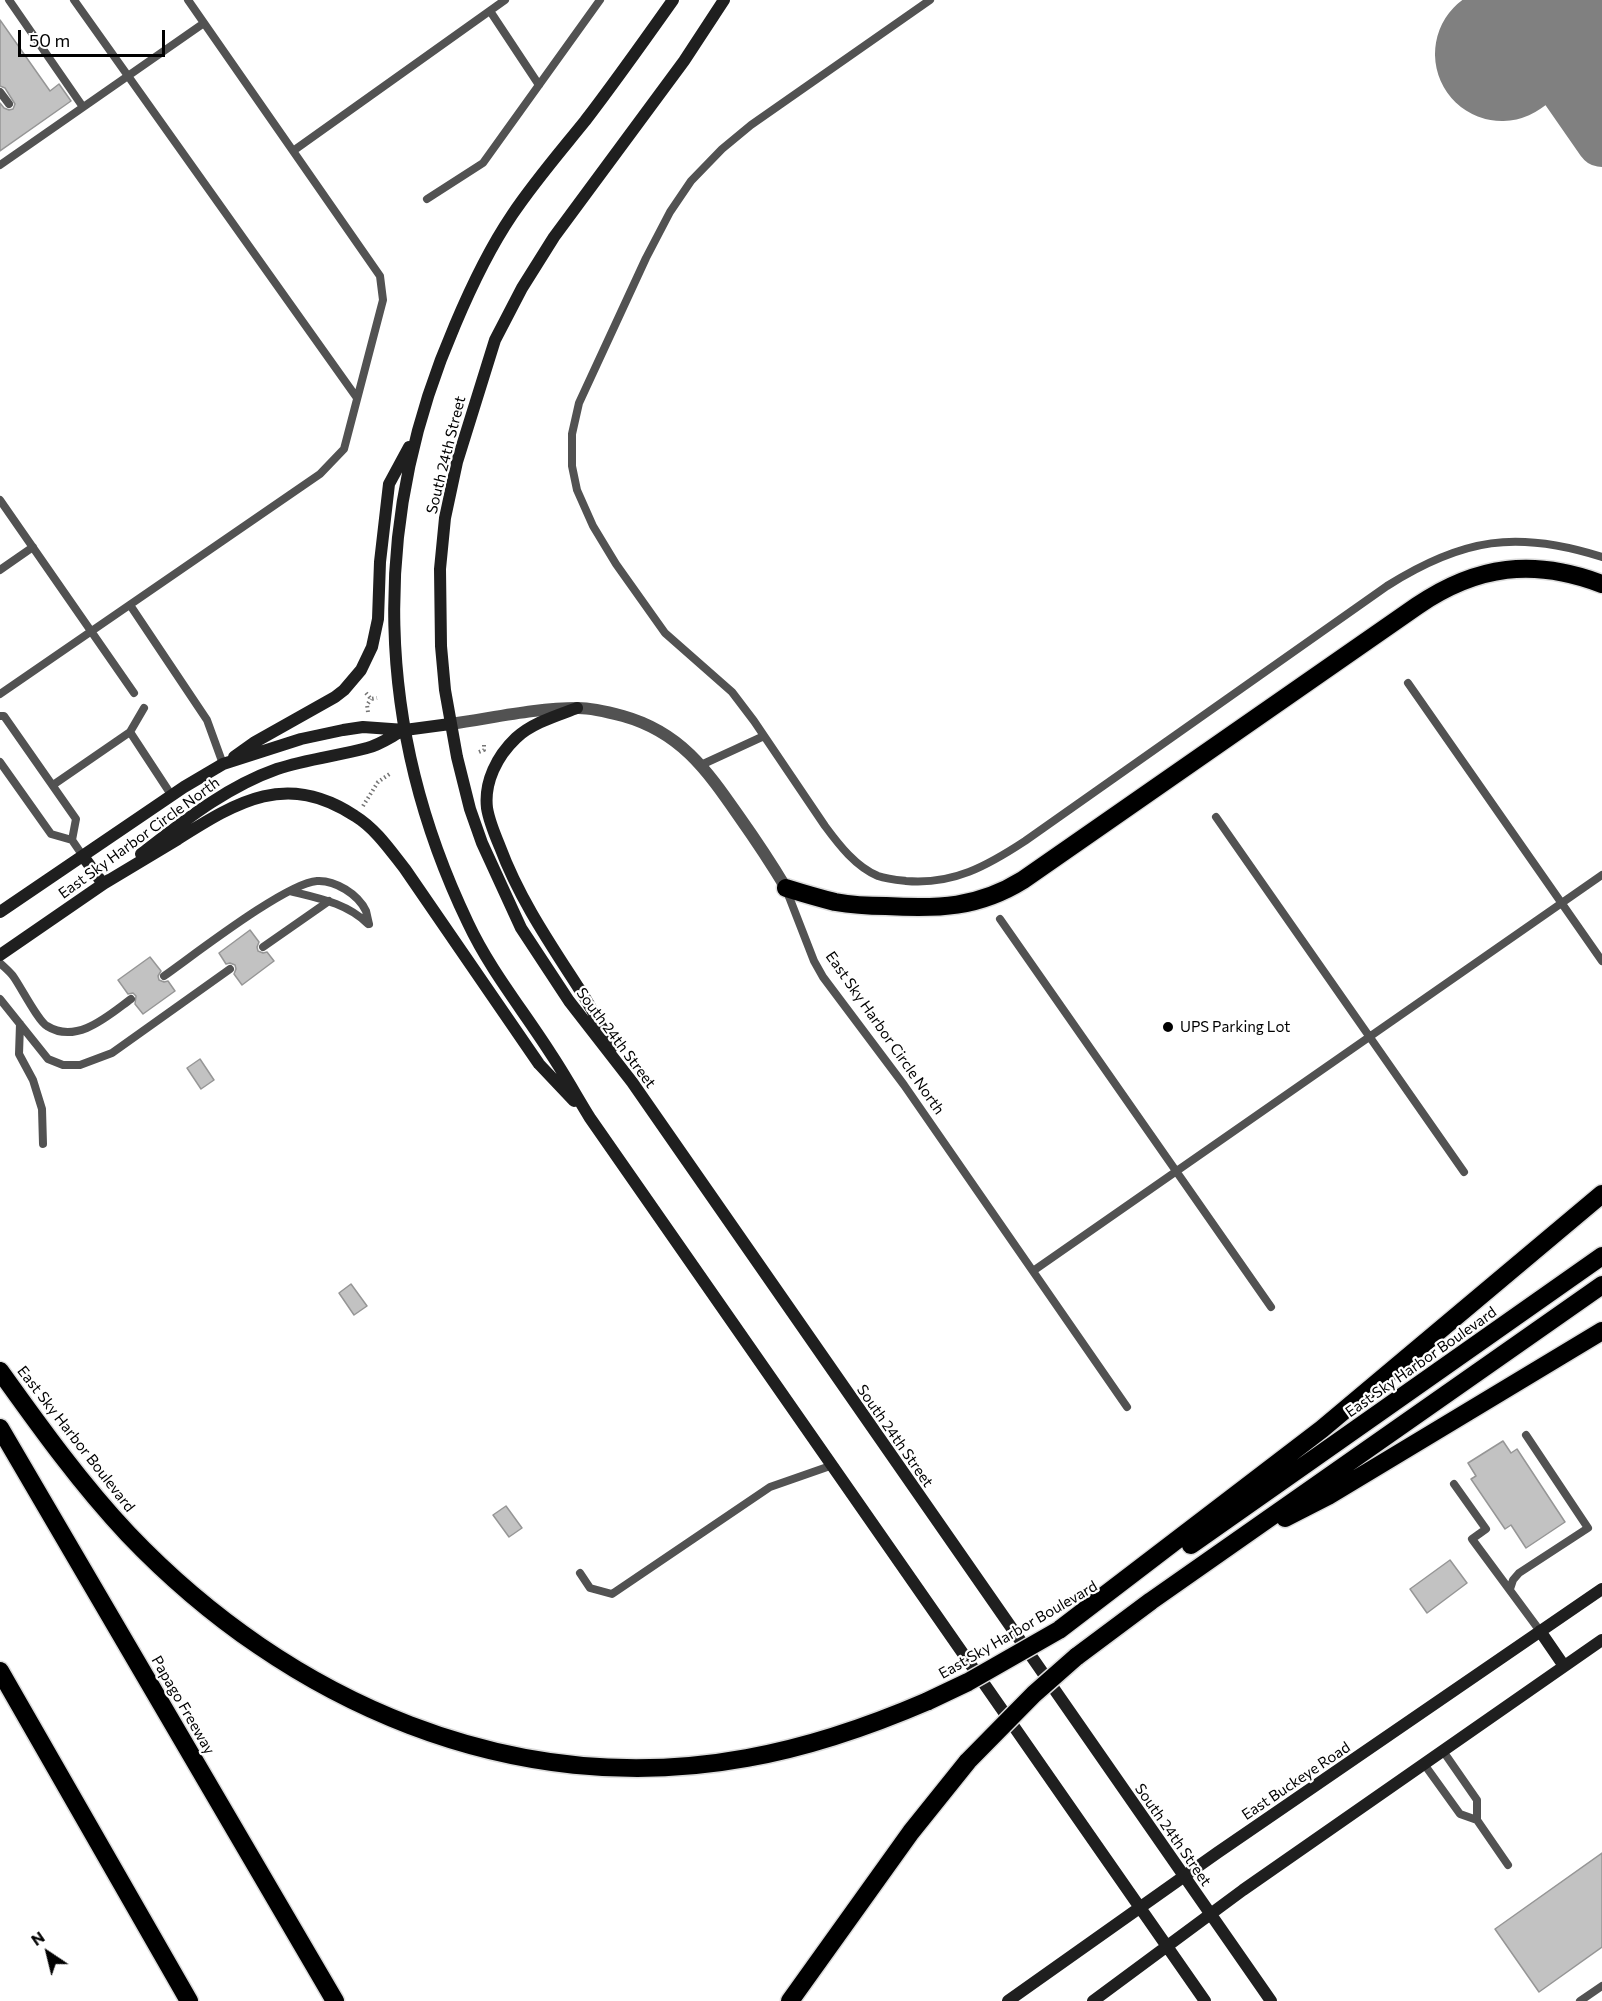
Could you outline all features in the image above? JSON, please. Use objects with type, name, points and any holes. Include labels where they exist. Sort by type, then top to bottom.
[{"type":"highway","points":[[786,888],[835,902],[913,908],[956,906],[994,895],[1023,880],[1417,606],[1450,586],[1472,576],[1531,569],[1571,574],[1602,584]]},
{"type":"highway","points":[[1059,1630],[1322,1429],[1602,1194]]},
{"type":"highway","name":"East Sky Harbor Boulevard","points":[[0,1371],[96,1497],[127,1533],[177,1580],[251,1641],[285,1664],[328,1689],[405,1725],[458,1742],[518,1757],[589,1766],[667,1767],[707,1764],[781,1752],[861,1728],[968,1682],[1059,1630],[1166,1562],[1602,1257]]},
{"type":"highway","points":[[790,2001],[911,1832],[968,1761],[1026,1702],[1076,1657],[1227,1547],[1602,1285]]},
{"type":"highway","points":[[1227,1547],[1328,1496],[1602,1331]]},
{"type":"highway","name":"Papago Freeway","points":[[0,1428],[335,2001]]},
{"type":"highway","points":[[0,1671],[189,2001]]},
{"type":"main road","name":"South 24th Street","points":[[673,0],[512,215],[488,255],[444,351],[416,435],[401,510],[394,584],[396,665],[411,768],[439,859],[470,927],[506,989],[551,1054],[590,1118],[1205,2001]]},
{"type":"main road","name":"South 24th Street","points":[[724,0],[684,61],[554,237],[522,288],[495,340],[465,433],[445,518],[440,569],[441,646],[450,724],[470,809],[494,873],[521,928],[569,1001],[632,1082],[1271,2001]]},
{"type":"main road","points":[[223,764],[255,742],[335,697],[361,670],[372,647],[377,626],[380,562],[389,484],[416,435]]},
{"type":"main road","points":[[577,708],[534,725],[510,744],[496,765],[489,782],[487,810],[503,857],[525,902],[550,946],[580,990],[632,1082]]},
{"type":"main road","name":"East Sky Harbor Circle North","points":[[0,912],[223,764],[301,739],[363,726],[405,730],[450,724]]},
{"type":"main road","name":"East Sky Harbor Circle North","points":[[0,955],[103,884],[177,826],[235,788],[256,777],[302,762],[368,748],[405,730]]},
{"type":"main road","points":[[84,856],[103,884],[241,802],[262,795],[294,794],[316,797],[335,805],[356,816],[384,841],[539,1065],[590,1118]]},
{"type":"main road","name":"East Buckeye Road","points":[[1008,2001],[1185,1878],[1217,1853],[1602,1589]]},
{"type":"main road","points":[[1540,1631],[1564,1666]]},
{"type":"main road","points":[[1093,2001],[1211,1915],[1602,1640]]},
{"type":"street","name":"East Sky Harbor Circle North","points":[[450,724],[529,712],[577,708],[612,713],[650,726],[681,745],[701,765],[786,888]]},
{"type":"lane","points":[[9,0],[83,107]]},
{"type":"lane","points":[[74,0],[357,398]]},
{"type":"lane","points":[[0,694],[320,474],[344,449],[383,300],[380,276],[188,0]]},
{"type":"lane","points":[[293,151],[505,0]]},
{"type":"lane","points":[[427,199],[483,163],[600,0]]},
{"type":"lane","points":[[930,0],[751,125],[722,149],[692,181],[670,212],[646,258],[579,403],[572,434],[572,466],[576,490],[593,526],[616,564],[665,633],[732,692],[836,841],[864,867],[879,876],[894,880],[933,881],[969,873],[1005,854],[1387,586],[1433,560],[1477,546],[1504,542],[1552,544],[1602,557]]},
{"type":"lane","points":[[490,11],[539,85]]},
{"type":"lane","points":[[0,165],[204,23]]},
{"type":"lane","points":[[0,92],[9,104]]},
{"type":"lane","points":[[0,500],[134,693]]},
{"type":"lane","points":[[0,570],[33,548]]},
{"type":"lane","points":[[130,605],[207,720],[223,764]]},
{"type":"lane","points":[[1408,683],[1602,961]]},
{"type":"lane","points":[[53,785],[130,732],[144,708]]},
{"type":"lane","points":[[0,716],[4,716],[76,819],[72,840]]},
{"type":"lane","points":[[130,732],[172,796]]},
{"type":"lane","points":[[701,765],[764,736]]},
{"type":"lane","points":[[0,762],[51,834],[72,840],[84,856]]},
{"type":"lane","points":[[1216,817],[1464,1172]]},
{"type":"lane","points":[[1033,1271],[1602,875]]},
{"type":"lane","points":[[164,976],[274,899],[290,891],[317,881],[342,886],[366,911],[369,924],[358,914],[329,901],[290,891]]},
{"type":"lane","name":"East Sky Harbor Circle North","points":[[786,888],[814,961],[824,977],[904,1085],[1127,1407]]},
{"type":"lane","points":[[263,947],[329,901]]},
{"type":"lane","points":[[1000,919],[1271,1307]]},
{"type":"lane","points":[[0,963],[12,975],[46,1026],[62,1031],[78,1031],[94,1025],[131,999]]},
{"type":"lane","points":[[0,999],[48,1059],[63,1065],[80,1065],[112,1053],[230,969]]},
{"type":"lane","points":[[20,1024],[19,1054],[33,1080],[42,1109],[43,1144]]},
{"type":"lane","points":[[1510,1589],[1519,1573],[1587,1528],[1526,1435]]},
{"type":"lane","points":[[579,1573],[590,1588],[612,1594],[770,1487],[833,1466]]},
{"type":"lane","points":[[1454,1484],[1486,1529],[1472,1539],[1540,1631]]},
{"type":"lane","points":[[1443,1751],[1477,1800],[1478,1820],[1508,1864]]},
{"type":"lane","points":[[1424,1764],[1460,1814],[1478,1820]]},
{"type":"lane","points":[[1580,2001],[1602,1986]]},
{"type":"path","points":[[366,693],[371,699]]},
{"type":"path","points":[[368,713],[367,705],[371,699],[377,698]]},
{"type":"path","points":[[479,752],[484,750],[484,743]]},
{"type":"path","points":[[363,806],[378,782],[391,774]]},
{"type":"building","points":[[0,20],[50,91],[59,84],[71,101],[0,151],[0,103],[9,110],[13,109],[15,104],[5,88],[0,86]]},
{"type":"building","points":[[250,930],[259,942],[258,951],[267,952],[274,961],[242,985],[234,974],[235,965],[226,964],[219,953]]},
{"type":"building","points":[[150,957],[161,971],[158,976],[159,980],[168,981],[175,991],[143,1014],[135,1004],[136,996],[133,993],[128,994],[118,980]]},
{"type":"building","points":[[200,1059],[214,1080],[201,1089],[187,1068]]},
{"type":"building","points":[[351,1284],[367,1306],[354,1315],[339,1293]]},
{"type":"building","points":[[1503,1441],[1511,1453],[1517,1449],[1565,1522],[1526,1548],[1511,1525],[1505,1529],[1471,1479],[1476,1476],[1468,1463]]},
{"type":"building","points":[[506,1506],[522,1528],[509,1537],[493,1515]]},
{"type":"building","points":[[1450,1560],[1467,1583],[1427,1613],[1410,1589]]},
{"type":"building","points":[[1602,1853],[1602,1947],[1539,1992],[1495,1929]]},
{"type":"taxiway","points":[[1504,0],[1602,141]]},
{"type":"taxiway","points":[[1592,123],[1586,91],[1586,48],[1602,4]]},
{"type":"runway","points":[[1502,54],[1579,0]]},
{"type":"place","name":"UPS Parking Lot","points":[[1168,1027]]}]
